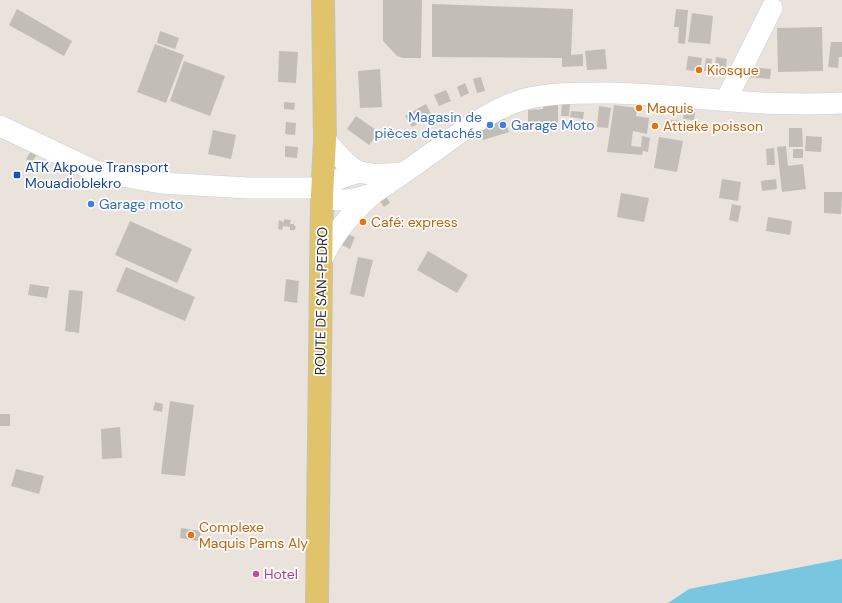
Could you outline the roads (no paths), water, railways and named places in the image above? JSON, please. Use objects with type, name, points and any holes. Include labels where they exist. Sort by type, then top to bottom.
[{"type":"main road","name":"ROUTE DE SAN-PEDRO","points":[[317,603],[322,191],[325,140],[323,0]]},
{"type":"street","points":[[726,100],[772,8]]},
{"type":"street","points":[[321,262],[327,247],[343,226],[359,206],[374,193],[473,124],[505,106],[522,100],[539,96],[589,93],[640,94],[763,104],[842,103]]},
{"type":"street","points":[[0,126],[95,171],[162,183],[322,191],[331,182],[340,177],[360,172],[382,174],[401,173]]},
{"type":"street","points":[[325,140],[342,158],[360,172]]},
{"type":"street","points":[[322,191],[329,200],[337,201],[374,193]]},
{"type":"water","points":[[842,559],[842,603],[668,603],[689,589]]},
{"type":"place","name":"Kiosque","points":[[699,70]]},
{"type":"place","name":"Maquis","points":[[639,108]]},
{"type":"place","name":"Magasin de pièces detachés","points":[[490,125]]},
{"type":"place","name":"Garage Moto","points":[[503,125]]},
{"type":"place","name":"Attieke poisson","points":[[655,126]]},
{"type":"place","name":"ATK Akpoue Transport Mouadioblekro","points":[[17,175]]},
{"type":"place","name":"Garage moto","points":[[91,204]]},
{"type":"place","name":"Café: express","points":[[363,222]]},
{"type":"place","name":"Complexe Maquis Pams Aly","points":[[191,535]]},
{"type":"place","name":"Hotel","points":[[256,574]]}]
